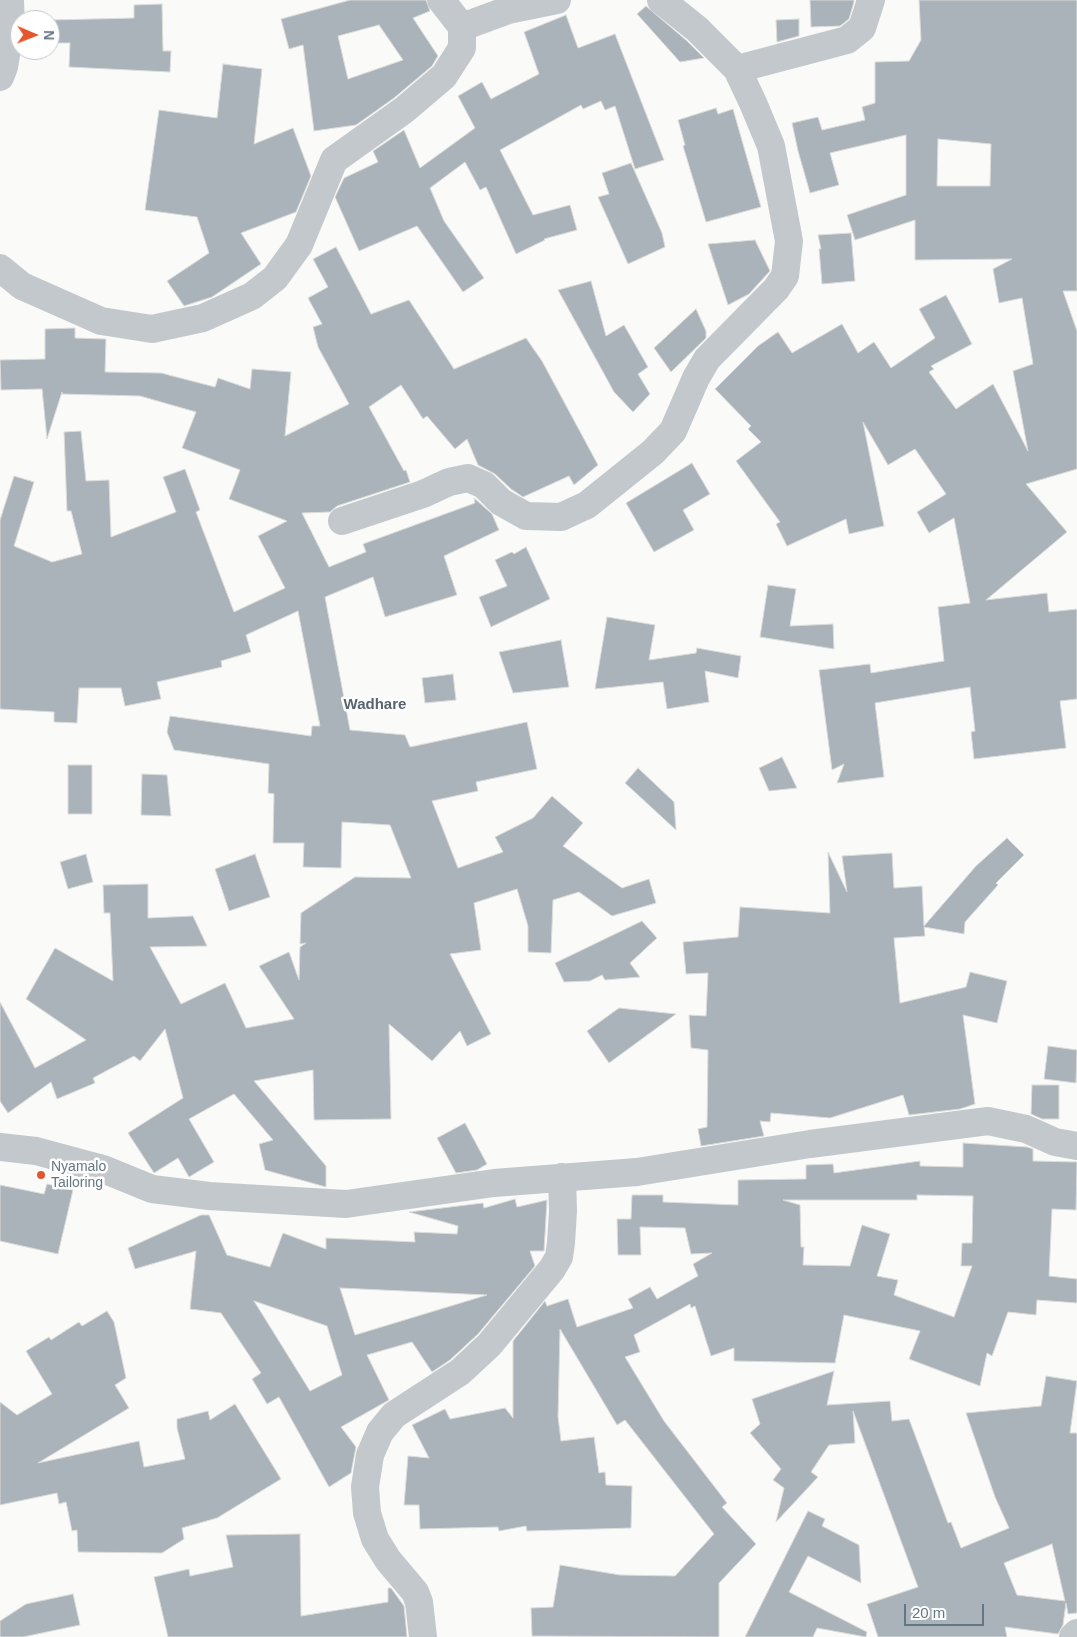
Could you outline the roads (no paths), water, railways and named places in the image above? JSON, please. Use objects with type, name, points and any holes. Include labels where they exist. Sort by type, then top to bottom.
[{"type":"street","points":[[0,77],[4,67],[11,26],[10,0]]},
{"type":"street","points":[[0,268],[22,286],[101,321],[152,329],[203,318],[252,296],[275,278],[298,245],[334,160],[348,148],[404,110],[444,76],[462,48],[462,28],[441,0]]},
{"type":"street","points":[[462,28],[508,10],[557,0]]},
{"type":"street","points":[[342,521],[423,494],[449,482],[468,478],[484,485],[501,502],[526,516],[561,517],[587,505],[653,452],[672,431],[707,358],[776,288],[785,276],[789,241],[771,146],[737,69],[697,29],[661,0]]},
{"type":"street","points":[[737,69],[847,40],[862,28],[871,0]]},
{"type":"street","points":[[0,1147],[36,1151],[103,1169],[152,1190],[209,1196],[346,1204],[494,1183],[637,1172],[810,1144],[988,1121],[1026,1130],[1056,1142],[1077,1146]]},
{"type":"street","points":[[423,1637],[419,1602],[415,1592],[388,1560],[375,1539],[367,1513],[365,1487],[370,1455],[380,1432],[394,1415],[460,1372],[489,1344],[552,1270],[559,1257],[561,1243],[563,1211],[562,1178]]},
{"type":"street","points":[[1073,1637],[1077,1633]]},
{"type":"place","name":"Nyamalo Tailoring","points":[[41,1175]]},
{"type":"district","name":"Wadhare","points":[[375,705]]}]
